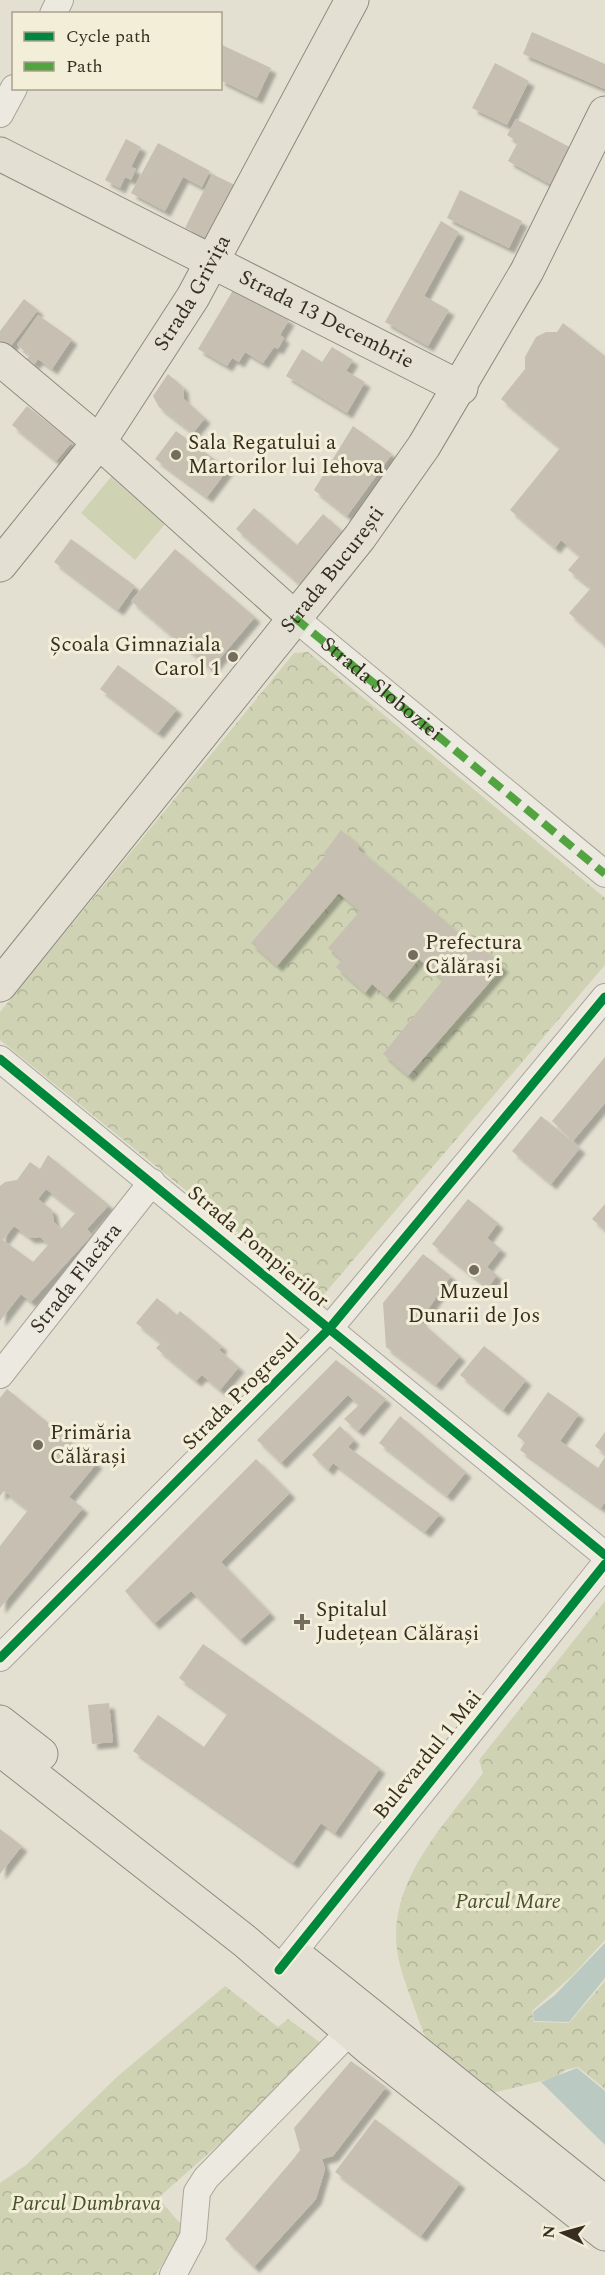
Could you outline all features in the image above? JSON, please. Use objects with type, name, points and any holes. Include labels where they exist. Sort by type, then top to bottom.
[{"type":"main road","name":"Strada Grivița","points":[[0,565],[99,442],[182,315],[352,0]]},
{"type":"main road","name":"Strada București","points":[[0,985],[360,537],[461,388],[527,271],[605,113]]},
{"type":"main road","name":"Strada 13 Decembrie","points":[[0,154],[461,388]]},
{"type":"main road","name":"Strada Sloboziei","points":[[0,360],[99,442],[295,618]]},
{"type":"main road","points":[[0,1722],[360,2023],[605,2235]]},
{"type":"main road","points":[[0,1749],[286,1961]]},
{"type":"main road","points":[[360,2023],[605,2203]]},
{"type":"street","points":[[0,114],[13,90]]},
{"type":"street","name":"Strada Sloboziei","points":[[295,618],[605,874]]},
{"type":"street","name":"Strada Progresul","points":[[0,1658],[328,1329],[605,997]]},
{"type":"street","name":"Strada Pompierilor","points":[[0,1059],[153,1182],[328,1329],[605,1555]]},
{"type":"street","name":"Strada Flacăra","points":[[0,1375],[153,1182]]},
{"type":"street","name":"Bulevardul 1 Mai","points":[[286,1961],[605,1564]]},
{"type":"street","points":[[173,2275],[193,2237],[197,2192],[206,2178],[360,2023]]},
{"type":"green space","points":[[111,477],[165,524],[135,560],[81,513]]},
{"type":"green space","points":[[308,652],[605,898],[605,965],[320,1299],[0,1040],[0,1012],[294,653]]},
{"type":"green space","name":"Parcul Mare","points":[[605,1601],[605,1940],[573,1975],[532,2011],[534,2022],[569,2023],[605,1981],[605,2089],[578,2067],[565,2070],[554,2078],[488,2094],[461,2076],[443,2060],[425,2037],[399,1960],[396,1944],[398,1912],[414,1869],[426,1848],[483,1773],[479,1760]]},
{"type":"green space","name":"Parcul Dumbrava","points":[[225,1986],[278,2027],[288,2019],[328,2048],[158,2198],[187,2231],[155,2275],[0,2275],[0,2183],[26,2165],[118,2076]]},
{"type":"shaded area","points":[[605,1943],[605,1978],[569,2022],[534,2021],[533,2012],[555,1995]]},
{"type":"shaded area","points":[[577,2068],[605,2091],[605,2145],[541,2082]]},
{"type":"building","points":[[532,32],[605,64],[605,89],[523,54]]},
{"type":"building","points":[[222,45],[271,68],[257,98],[222,81]]},
{"type":"building","points":[[495,63],[529,81],[507,125],[472,108]]},
{"type":"building","points":[[516,119],[579,152],[559,189],[508,161],[518,142],[507,135]]},
{"type":"building","points":[[126,139],[141,147],[131,167],[136,169],[131,180],[125,177],[120,188],[105,180]]},
{"type":"building","points":[[158,143],[210,171],[202,187],[183,177],[165,211],[131,193]]},
{"type":"building","points":[[212,174],[243,189],[217,243],[185,228]]},
{"type":"building","points":[[460,190],[522,221],[509,248],[447,218]]},
{"type":"building","points":[[441,221],[459,232],[424,296],[449,310],[428,346],[385,322]]},
{"type":"building","points":[[235,287],[289,320],[280,335],[284,338],[278,349],[274,347],[263,363],[245,352],[239,362],[232,358],[227,366],[198,349]]},
{"type":"building","points":[[24,299],[38,310],[7,351],[0,345],[0,331]]},
{"type":"building","points":[[38,315],[72,339],[52,369],[38,359],[34,364],[27,359],[30,355],[17,345]]},
{"type":"building","points":[[563,323],[605,356],[605,645],[569,613],[591,588],[568,570],[580,556],[561,540],[555,548],[510,510],[560,448],[501,399],[525,369],[525,357],[536,337],[546,332],[557,332]]},
{"type":"building","points":[[332,347],[353,360],[346,371],[365,382],[347,413],[286,376],[302,349],[322,362]]},
{"type":"building","points":[[168,374],[183,387],[184,399],[205,418],[193,433],[159,407],[153,396]]},
{"type":"building","points":[[27,406],[72,442],[56,461],[12,425]]},
{"type":"building","points":[[353,426],[392,454],[347,516],[314,490]]},
{"type":"building","points":[[176,431],[228,469],[207,497],[155,459]]},
{"type":"building","points":[[254,508],[297,545],[323,514],[348,536],[303,587],[236,529]]},
{"type":"building","points":[[71,539],[135,586],[118,610],[54,562]]},
{"type":"building","points":[[175,549],[255,617],[211,669],[131,601]]},
{"type":"building","points":[[118,665],[177,709],[158,733],[100,689]]},
{"type":"building","name":"Prefectura Călărași","points":[[341,830],[359,846],[358,849],[480,951],[482,948],[503,967],[408,1076],[383,1054],[443,980],[419,959],[387,997],[372,984],[365,993],[336,967],[342,960],[328,948],[360,911],[339,893],[277,966],[251,943],[326,855],[324,853]]},
{"type":"building","points":[[605,1057],[605,1103],[573,1141],[552,1121]]},
{"type":"building","points":[[541,1116],[580,1148],[551,1184],[512,1151]]},
{"type":"building","points":[[48,1155],[109,1205],[87,1229],[92,1235],[31,1302],[21,1294],[0,1321],[0,1186],[5,1182],[17,1180],[30,1162],[40,1169]],"holes":[[[46,1189],[76,1212],[61,1229],[54,1222],[52,1210],[38,1199]],[[14,1226],[30,1238],[40,1237],[48,1245],[33,1262],[3,1240]]]},
{"type":"building","points":[[468,1199],[498,1223],[487,1238],[501,1249],[487,1267],[497,1275],[488,1288],[432,1244]]},
{"type":"building","points":[[605,1204],[605,1230],[592,1219]]},
{"type":"building","points":[[423,1254],[451,1276],[420,1321],[460,1356],[436,1385],[386,1347],[383,1303]]},
{"type":"building","points":[[157,1298],[177,1315],[180,1311],[222,1346],[219,1350],[239,1367],[220,1390],[202,1375],[196,1381],[156,1348],[161,1343],[136,1323]]},
{"type":"building","points":[[484,1346],[526,1380],[503,1410],[460,1375]]},
{"type":"building","points":[[336,1360],[386,1399],[358,1431],[344,1419],[359,1405],[348,1395],[281,1463],[257,1440]]},
{"type":"building","points":[[7,1389],[97,1463],[69,1497],[83,1508],[0,1608],[0,1546],[28,1510],[4,1491],[0,1496],[0,1398]]},
{"type":"building","points":[[548,1392],[579,1414],[560,1441],[598,1468],[605,1457],[605,1502],[601,1508],[520,1450],[525,1442],[517,1436]]},
{"type":"building","points":[[400,1416],[466,1472],[447,1496],[379,1443]]},
{"type":"building","points":[[340,1426],[354,1440],[348,1447],[440,1514],[425,1532],[333,1463],[328,1470],[312,1455]]},
{"type":"building","points":[[605,1432],[605,1454],[595,1446]]},
{"type":"building","points":[[256,1459],[290,1493],[221,1562],[270,1613],[240,1640],[191,1591],[154,1624],[125,1591]]},
{"type":"building","points":[[203,1644],[380,1768],[335,1833],[321,1823],[293,1863],[133,1751],[158,1715],[204,1747],[228,1713],[179,1678]]},
{"type":"building","points":[[109,1703],[113,1742],[92,1744],[88,1705]]},
{"type":"building","points":[[0,1829],[22,1846],[0,1874]]},
{"type":"building","points":[[351,2061],[386,2087],[333,2156],[322,2159],[325,2169],[316,2199],[254,2267],[225,2239],[300,2150],[294,2128]]},
{"type":"building","points":[[375,2119],[460,2183],[421,2236],[335,2172]]},
{"type":"marked path","points":[[295,618],[605,874]]},
{"type":"cycle path","points":[[0,1658],[329,1329],[605,997]]},
{"type":"cycle path","points":[[0,1059],[605,1555]]},
{"type":"cycle path","points":[[279,1970],[605,1564]]},
{"type":"place","name":"Sala Regatului a Martorilor lui Iehova","points":[[176,455]]},
{"type":"place","name":"Școala Gimnaziala Carol 1","points":[[233,657]]},
{"type":"place","name":"Prefectura Călărași","points":[[413,955]]},
{"type":"place","name":"Muzeul Dunarii de Jos","points":[[474,1270]]},
{"type":"place","name":"Primăria Călărași","points":[[38,1445]]},
{"type":"place","name":"Spitalul Județean Călărași","points":[[302,1622]]}]
